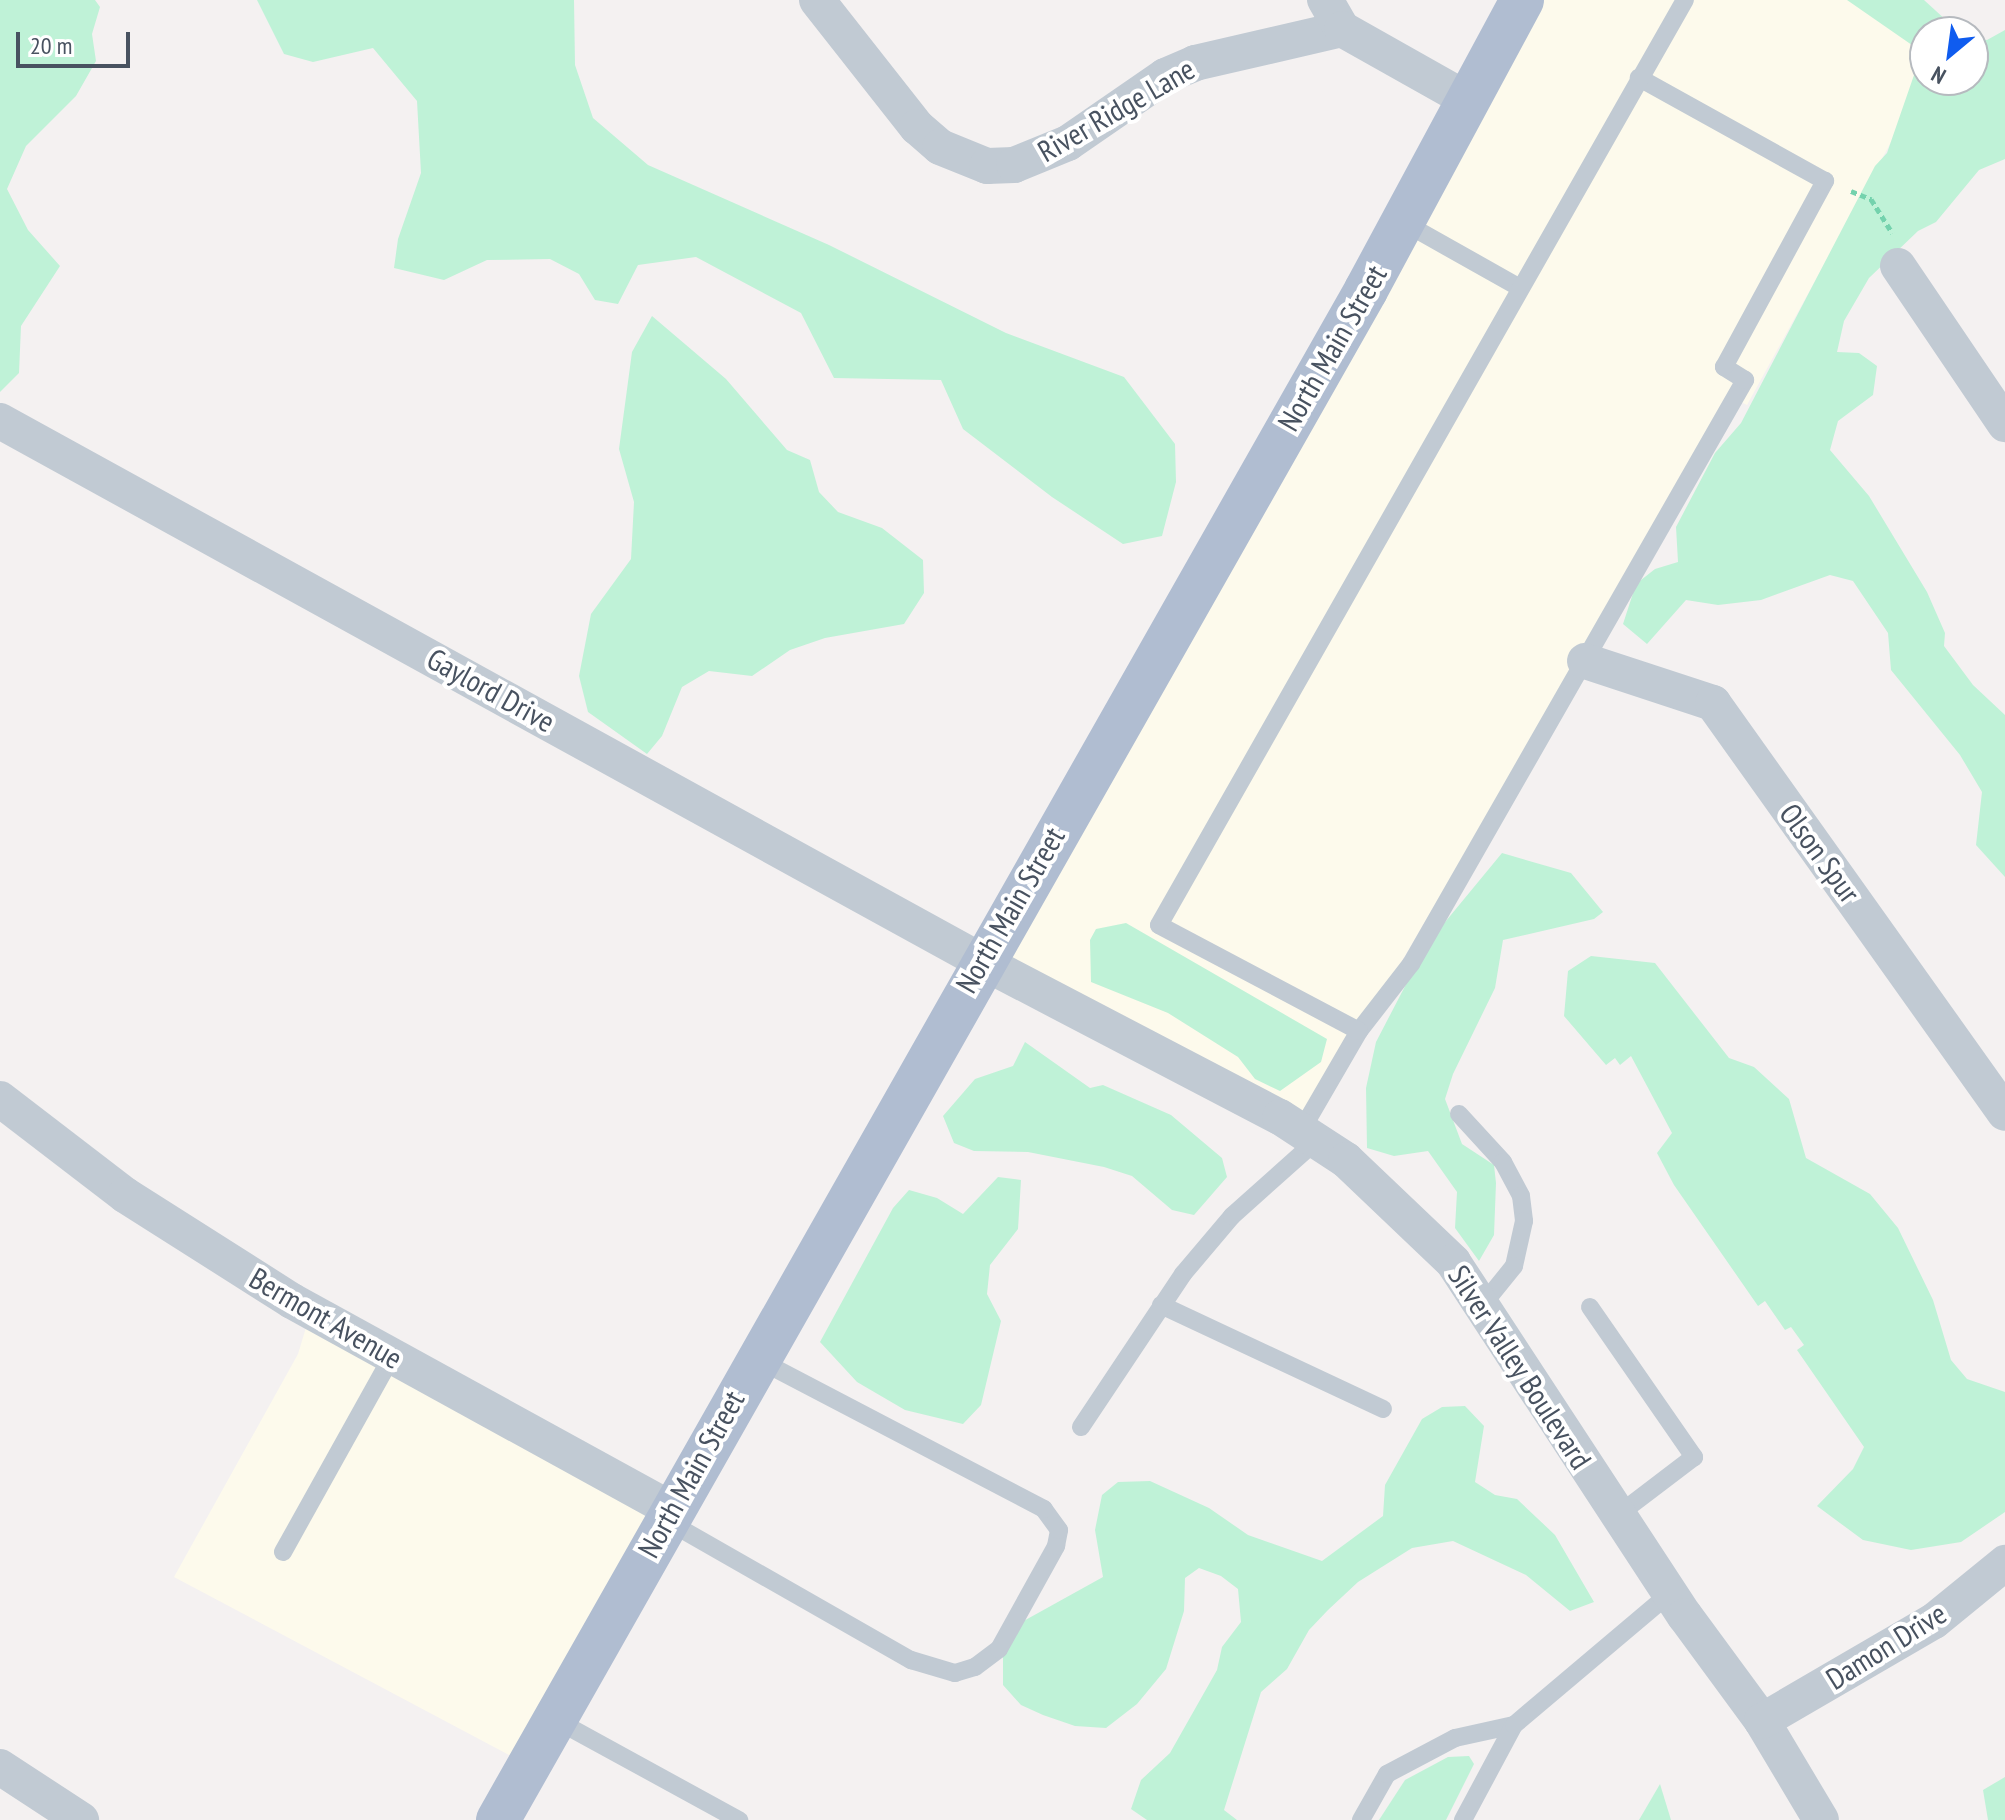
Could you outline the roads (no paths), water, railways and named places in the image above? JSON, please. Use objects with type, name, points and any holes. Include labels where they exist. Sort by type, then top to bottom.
[{"type":"main road","name":"North Main Street","points":[[498,1820],[756,1358],[1403,222],[1522,0]]},
{"type":"street","name":"River Ridge Lane","points":[[817,0],[917,127],[940,147],[987,166],[1014,165],[1068,143],[1143,90],[1195,63],[1333,15],[1468,100]]},
{"type":"street","points":[[1898,266],[2005,424]]},
{"type":"street","name":"Gaylord Drive","points":[[0,421],[981,961]]},
{"type":"street","name":"Olson Spur","points":[[1585,661],[1713,703],[2005,1113]]},
{"type":"street","name":"Silver Valley Boulevard","points":[[981,961],[1125,1033],[1309,1136],[1346,1160],[1453,1262],[1480,1308],[1670,1593],[1762,1721],[1821,1820]]},
{"type":"street","name":"Bermont Avenue","points":[[0,1099],[125,1195],[391,1358],[668,1514]]},
{"type":"street","name":"Damon Drive","points":[[1762,1721],[1934,1621],[2005,1563]]},
{"type":"street","points":[[0,1767],[81,1820]]},
{"type":"lane","points":[[1359,1031],[1159,925],[1685,0]]},
{"type":"lane","points":[[1081,1427],[1161,1305],[1232,1216],[1309,1136],[1359,1031],[1411,964],[1745,380],[1724,367],[1825,181],[1639,78]]},
{"type":"lane","points":[[1403,222],[1520,288]]},
{"type":"lane","points":[[1459,1114],[1503,1162],[1521,1196],[1524,1221],[1514,1266],[1480,1308]]},
{"type":"lane","points":[[1161,1305],[1383,1409]]},
{"type":"lane","points":[[1590,1307],[1694,1457],[1618,1515]]},
{"type":"lane","points":[[283,1552],[391,1358]]},
{"type":"lane","points":[[668,1514],[911,1660],[955,1673],[975,1667],[999,1649],[1056,1546],[1059,1530],[1044,1509],[756,1358]]},
{"type":"lane","points":[[1463,1820],[1514,1725],[1670,1593]]},
{"type":"lane","points":[[556,1720],[739,1820]]},
{"type":"lane","points":[[1361,1820],[1387,1774],[1455,1738],[1514,1725]]}]
